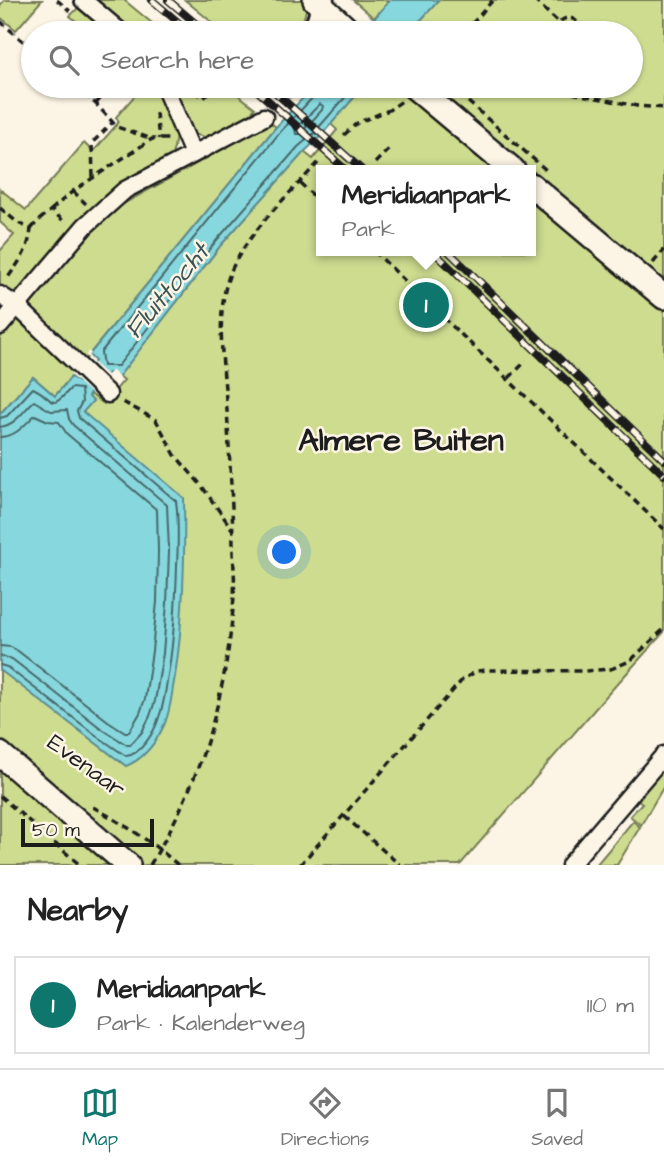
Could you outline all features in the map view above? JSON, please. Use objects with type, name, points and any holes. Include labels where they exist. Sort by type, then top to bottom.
[{"type":"street","points":[[83,0],[108,21]]},
{"type":"street","points":[[320,1],[339,21]]},
{"type":"street","points":[[314,21],[320,1]]},
{"type":"street","points":[[169,98],[193,154]]},
{"type":"street","points":[[427,98],[507,165]]},
{"type":"street","points":[[0,326],[78,234],[125,190],[264,117]]},
{"type":"street","points":[[536,189],[664,298]]},
{"type":"street","points":[[1,290],[108,394]]},
{"type":"street","name":"Evenaar","points":[[0,754],[128,865]]},
{"type":"street","points":[[570,865],[664,755]]},
{"type":"path","points":[[475,21],[493,0]]},
{"type":"path","points":[[534,0],[558,21]]},
{"type":"path","points":[[560,21],[565,18],[576,21]]},
{"type":"path","points":[[0,21],[21,39]]},
{"type":"path","points":[[89,98],[117,127],[152,139],[187,139]]},
{"type":"path","points":[[96,104],[101,98]]},
{"type":"path","points":[[344,135],[357,123],[396,107],[404,98]]},
{"type":"path","points":[[603,98],[637,106],[664,108]]},
{"type":"path","points":[[93,177],[92,143],[113,122]]},
{"type":"path","points":[[1,290],[23,258],[32,229],[38,221],[73,191],[152,139]]},
{"type":"path","points":[[375,163],[388,149]]},
{"type":"path","points":[[150,865],[187,796],[212,730],[224,677],[234,594],[228,409],[222,330],[223,297],[240,253],[316,165]]},
{"type":"path","points":[[300,183],[316,198]]},
{"type":"path","points":[[0,208],[18,223],[32,229]]},
{"type":"path","points":[[51,211],[78,234]]},
{"type":"path","points":[[653,263],[664,250]]},
{"type":"path","points":[[379,256],[664,529]]},
{"type":"path","points":[[509,378],[526,361]]},
{"type":"path","points":[[108,394],[156,420],[175,455],[201,485],[233,531]]},
{"type":"path","points":[[300,865],[469,675],[488,670],[611,669],[630,661],[664,629]]},
{"type":"path","points":[[0,796],[80,865]]},
{"type":"path","name":"Evenaar","points":[[86,803],[133,830],[178,865]]},
{"type":"path","points":[[343,816],[400,865]]},
{"type":"green space","points":[[5,0],[42,0],[21,21],[16,30],[0,17],[0,5]]},
{"type":"green space","points":[[95,0],[124,0],[149,21],[120,21]]},
{"type":"green space","points":[[185,0],[308,2],[303,21],[210,21]]},
{"type":"green space","points":[[353,0],[390,0],[374,18]]},
{"type":"green space","points":[[439,0],[664,0],[664,632],[460,865],[0,865],[0,525],[90,419],[83,412],[90,394],[104,404],[124,380],[119,376],[221,245],[304,152],[313,159],[337,130],[331,124],[354,98],[643,98],[643,21],[420,21]]},
{"type":"green space","points":[[78,8],[94,21],[76,21],[70,16]]},
{"type":"green space","points":[[133,98],[160,98],[176,135],[171,158],[114,190],[95,205],[23,287],[12,292],[0,288],[0,251],[14,235],[0,222],[0,189],[26,210],[84,143],[93,152],[119,122],[116,117]]},
{"type":"green space","points":[[178,98],[242,98],[255,108],[225,129],[205,137],[193,131]]},
{"type":"green space","points":[[269,121],[276,127],[55,396],[33,377],[0,414],[0,338],[91,233],[123,204],[254,132]]},
{"type":"green space","points":[[664,765],[664,786],[641,825],[630,816],[642,803],[636,798]]},
{"type":"green space","points":[[633,821],[640,827],[617,865],[596,865]]},
{"type":"water","points":[[390,0],[439,0],[420,21],[372,21]]},
{"type":"water","name":"Fluittocht","points":[[303,98],[354,98],[221,245],[119,376],[108,373],[88,396],[93,401],[83,412],[184,498],[182,609],[170,705],[165,723],[154,743],[139,759],[126,766],[0,670],[0,414],[33,377],[55,396],[71,377],[78,382],[95,361],[89,355],[276,127]]},
{"type":"pier","points":[[88,358],[107,375],[112,370],[121,379],[110,376],[93,395],[69,374],[77,377],[91,361]]},
{"type":"tunnel","points":[[264,117],[281,98]]},
{"type":"railway","points":[[152,0],[177,21]]},
{"type":"railway","points":[[168,0],[193,21]]},
{"type":"railway","points":[[265,98],[340,165]]},
{"type":"railway","points":[[281,98],[356,165]]},
{"type":"railway","points":[[438,256],[664,475]]},
{"type":"railway","points":[[453,256],[664,460]]},
{"type":"place","name":"Meridiaanpark","points":[[426,305]]},
{"type":"district","name":"Almere Buiten","points":[[401,440]]}]
